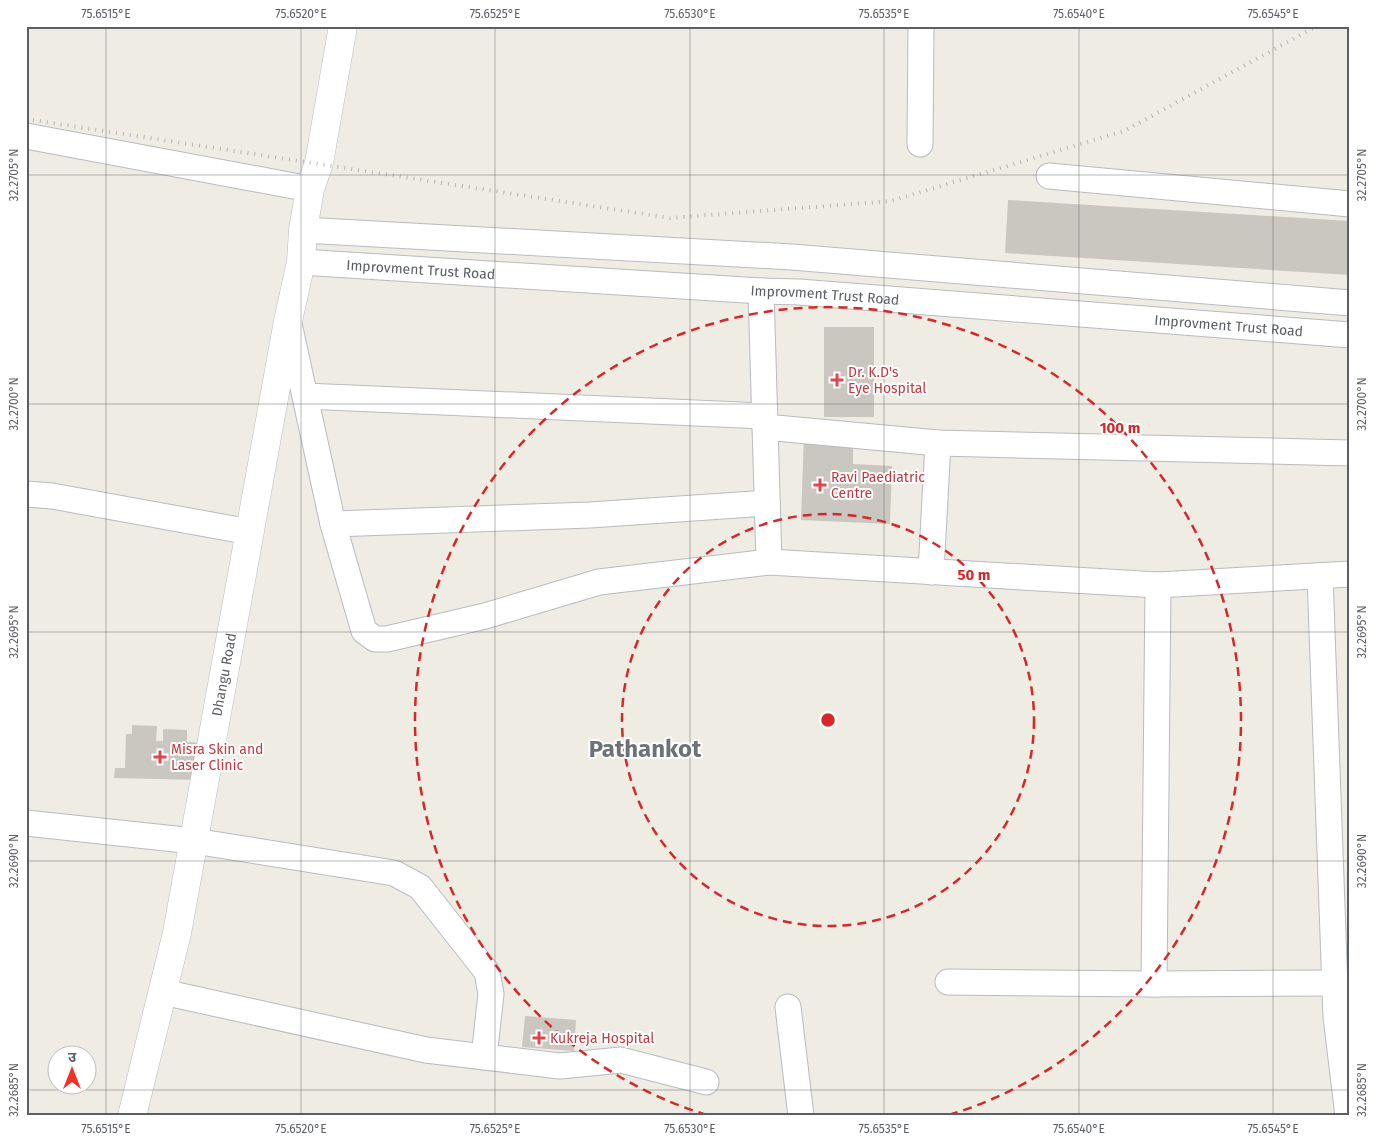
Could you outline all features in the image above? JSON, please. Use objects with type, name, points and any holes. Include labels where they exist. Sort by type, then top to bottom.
[{"type":"street","name":"Dhangu Road","points":[[132,1116],[177,933],[288,321],[301,262],[303,230],[310,189],[319,163],[343,26]]},
{"type":"street","points":[[920,144],[921,26]]},
{"type":"street","points":[[26,136],[310,189]]},
{"type":"street","points":[[1049,176],[1350,204]]},
{"type":"street","points":[[303,230],[792,257],[1350,303]]},
{"type":"street","points":[[792,257],[798,292]]},
{"type":"street","name":"Improvment Trust Road","points":[[301,262],[798,292],[1350,335]]},
{"type":"street","points":[[761,291],[769,562]]},
{"type":"street","points":[[1249,328],[1251,296]]},
{"type":"street","points":[[288,321],[333,524],[364,631],[375,639],[387,639],[485,616],[599,582],[769,562],[1158,585],[1350,574]]},
{"type":"street","points":[[304,396],[764,422],[938,443],[1350,453]]},
{"type":"street","points":[[931,572],[938,443]]},
{"type":"street","points":[[26,494],[52,496],[250,532]]},
{"type":"street","points":[[333,524],[590,515],[767,503]]},
{"type":"street","points":[[1320,576],[1334,983],[1336,1017],[1348,1116]]},
{"type":"street","points":[[1154,984],[1158,585]]},
{"type":"street","points":[[26,823],[194,841],[394,873],[420,888],[487,972],[491,994],[484,1057]]},
{"type":"street","points":[[948,982],[1334,983]]},
{"type":"street","points":[[163,992],[426,1050],[560,1066],[621,1060],[706,1082]]},
{"type":"street","points":[[788,1007],[801,1116]]},
{"type":"building","points":[[1008,200],[1350,221],[1350,275],[1005,253]]},
{"type":"building","points":[[824,327],[874,327],[874,417],[824,417]]},
{"type":"building","points":[[804,435],[853,447],[853,464],[892,466],[890,524],[801,520]]},
{"type":"building","points":[[132,725],[157,726],[156,741],[163,741],[163,729],[187,730],[187,742],[203,743],[202,780],[114,778],[115,768],[125,768],[126,734],[132,734]]},
{"type":"building","points":[[525,1016],[576,1020],[574,1051],[522,1047]]},
{"type":"railway","points":[[26,119],[670,218],[891,201],[1124,131],[1317,26]]},
{"type":"place","name":"Dr. K.D's Eye Hospital","points":[[837,380]]},
{"type":"place","name":"Ravi Paediatric Centre","points":[[820,485]]},
{"type":"place","name":"Misra Skin and Laser Clinic","points":[[160,757]]},
{"type":"place","name":"Kukreja Hospital","points":[[539,1038]]},
{"type":"district","name":"Pathankot","points":[[645,749]]}]
